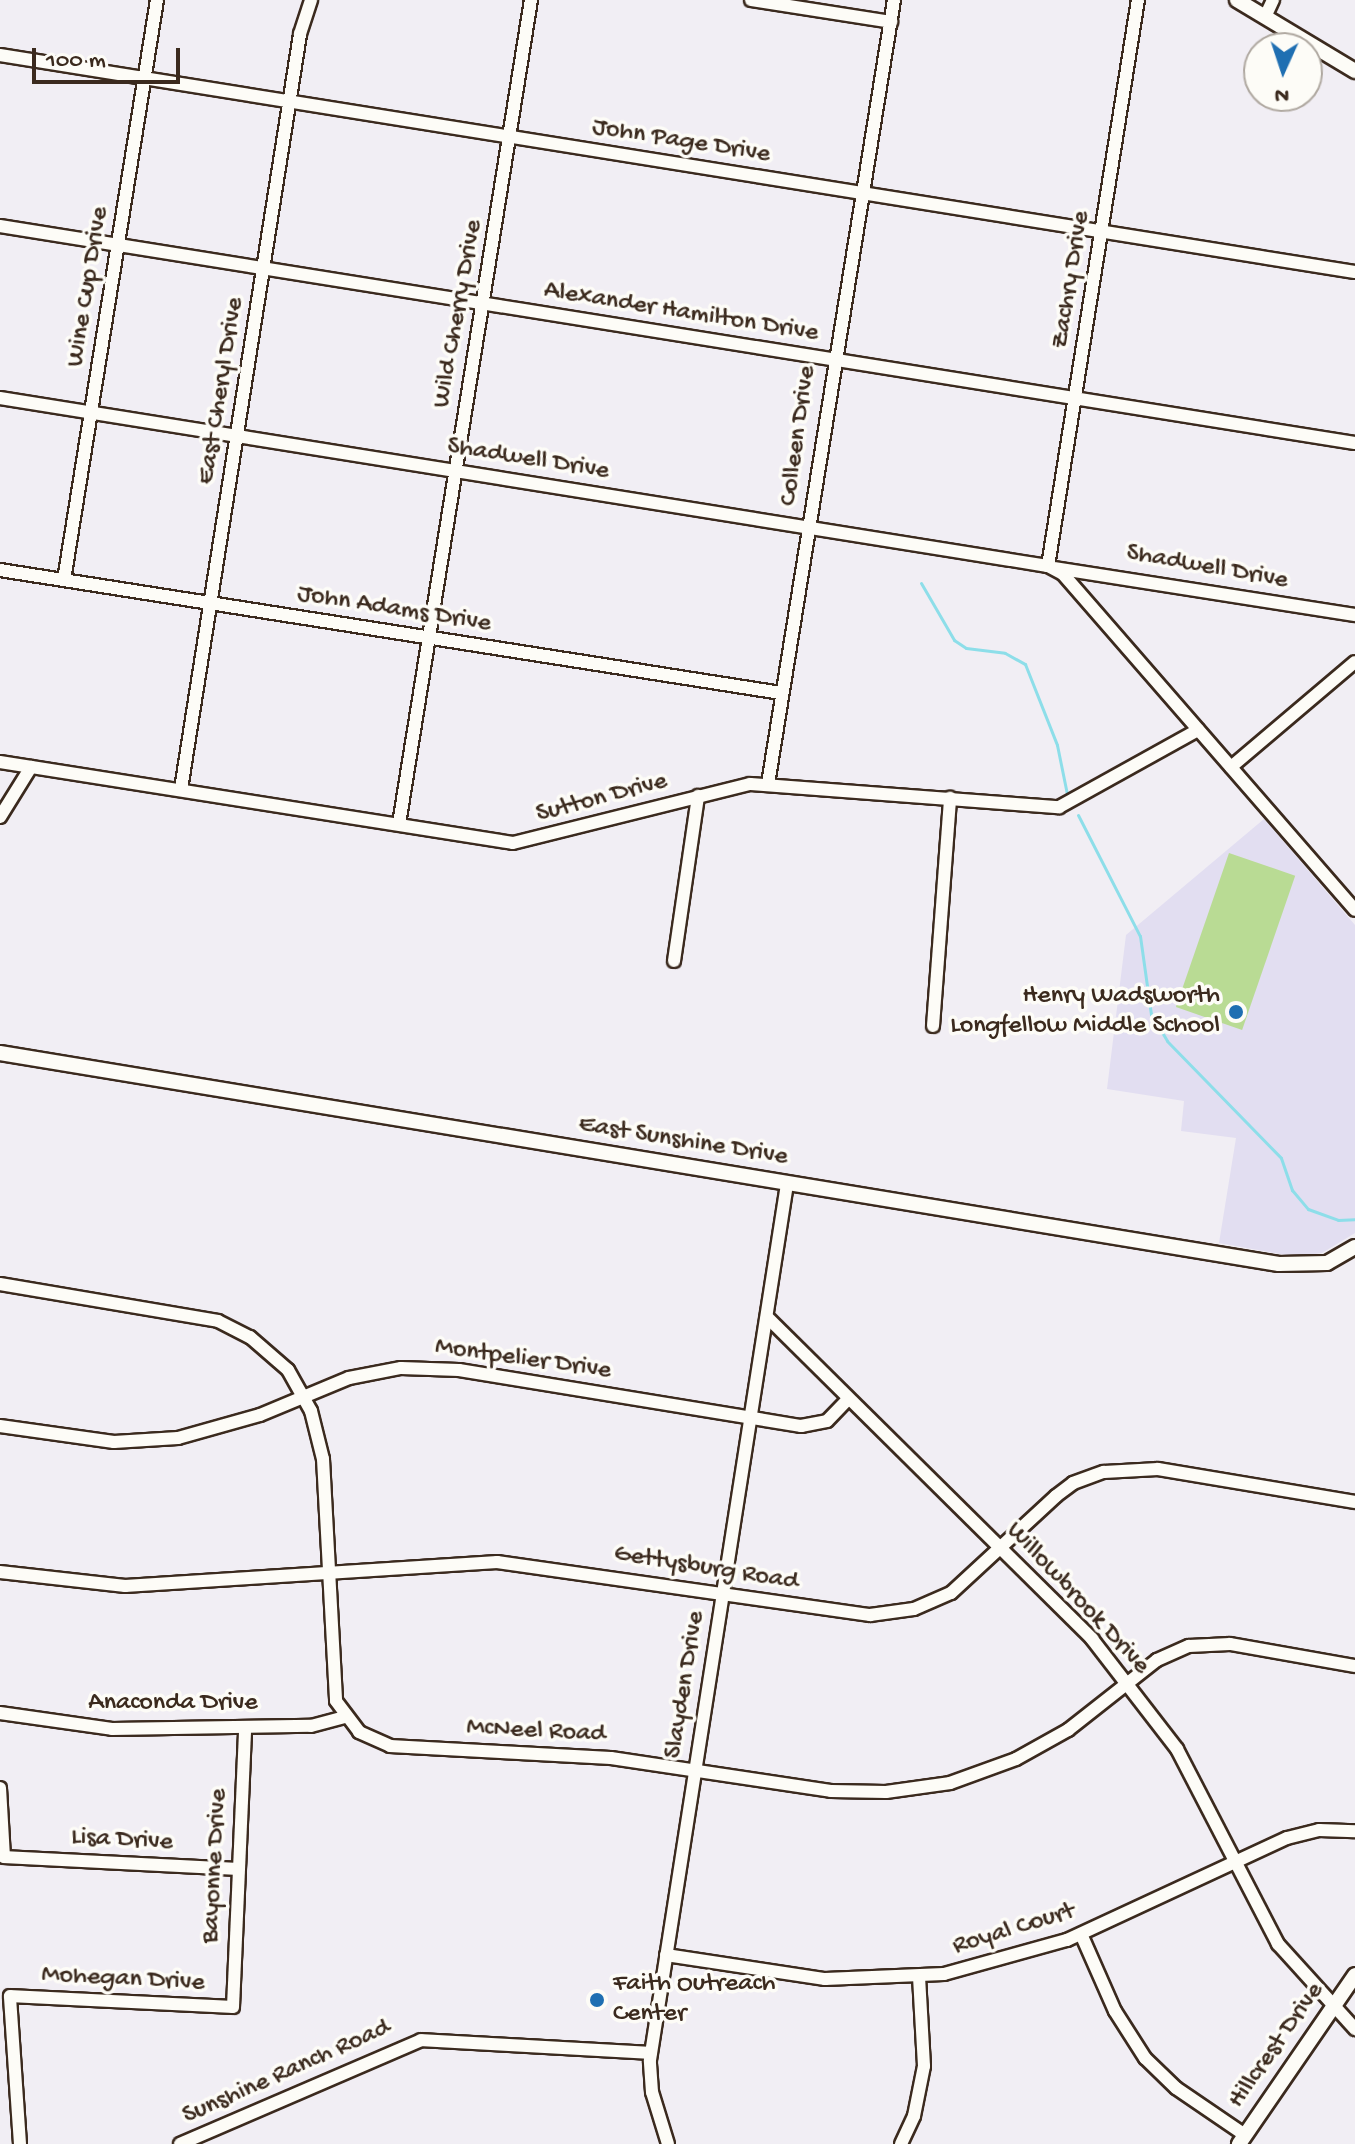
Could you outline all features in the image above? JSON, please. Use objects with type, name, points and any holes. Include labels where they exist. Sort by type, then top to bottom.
[{"type":"street","name":"Wine Cup Drive","points":[[64,580],[157,0]]},
{"type":"street","name":"East Cheryl Drive","points":[[181,789],[289,102],[311,0]]},
{"type":"street","name":"Wild Cherry Drive","points":[[399,824],[531,0]]},
{"type":"street","points":[[751,0],[891,22]]},
{"type":"street","name":"Colleen Drive","points":[[768,784],[859,192],[894,0]]},
{"type":"street","name":"Zachry Drive","points":[[1050,567],[1138,0]]},
{"type":"street","points":[[1237,0],[1355,71]]},
{"type":"street","points":[[1265,17],[1273,0]]},
{"type":"street","name":"John Page Drive","points":[[0,55],[1355,272]]},
{"type":"street","name":"Alexander Hamilton Drive","points":[[0,226],[1355,443]]},
{"type":"street","name":"Shadwell Drive","points":[[0,398],[1355,615]]},
{"type":"street","points":[[1050,567],[1063,574],[1355,910]]},
{"type":"street","name":"John Adams Drive","points":[[0,570],[781,693]]},
{"type":"street","points":[[1231,767],[1355,662]]},
{"type":"street","name":"Sutton Drive","points":[[0,762],[524,842],[698,796],[768,784],[1059,807],[1198,730]]},
{"type":"street","points":[[0,817],[31,767]]},
{"type":"street","points":[[674,961],[698,796]]},
{"type":"street","points":[[933,1026],[950,798]]},
{"type":"street","name":"East Sunshine Drive","points":[[0,1053],[1301,1267],[1327,1263],[1355,1247]]},
{"type":"street","name":"Slayden Drive","points":[[668,2144],[652,2092],[651,2053],[787,1184]]},
{"type":"street","points":[[0,1284],[218,1321],[264,1346],[304,1395],[323,1459],[333,1686],[345,1717]]},
{"type":"street","name":"Willowbrook Drive","points":[[767,1317],[1002,1549],[1127,1682],[1177,1749],[1278,1944],[1355,2029]]},
{"type":"street","name":"Montpelier Drive","points":[[0,1426],[83,1439],[146,1442],[229,1425],[304,1395],[376,1372],[440,1368],[810,1426],[827,1421],[848,1399]]},
{"type":"street","name":"Gettysburg Road","points":[[0,1572],[125,1586],[453,1562],[529,1564],[852,1614],[891,1614],[951,1593],[1073,1483],[1130,1468],[1355,1502]]},
{"type":"street","name":"McNeel Road","points":[[345,1717],[374,1740],[399,1748],[611,1758],[851,1793],[950,1783],[1031,1752],[1168,1654],[1210,1643],[1355,1666]]},
{"type":"street","name":"Anaconda Drive","points":[[0,1713],[112,1729],[311,1726],[345,1717]]},
{"type":"street","name":"Bayonne Drive","points":[[233,2007],[245,1727]]},
{"type":"street","name":"Lisa Drive","points":[[0,1788],[4,1857],[238,1869]]},
{"type":"street","name":"Royal Court","points":[[666,1955],[825,1979],[919,1977],[1020,1957],[1081,1934],[1306,1832],[1355,1831]]},
{"type":"street","points":[[1081,1934],[1115,2011],[1145,2058],[1176,2088],[1242,2140]]},
{"type":"street","name":"Hillcrest Drive","points":[[1242,2140],[1355,1975]]},
{"type":"street","points":[[901,2144],[914,2116],[924,2066],[919,1977]]},
{"type":"street","name":"Mohegan Drive","points":[[20,2144],[10,1996],[233,2007]]},
{"type":"street","name":"Sunshine Ranch Road","points":[[180,2144],[421,2040],[651,2053]]},
{"type":"shaded area","name":"Henry Wadsworth Longfellow Middle School","points":[[1264,819],[1355,925],[1355,1233],[1322,1253],[1297,1257],[1219,1243],[1236,1138],[1181,1131],[1184,1101],[1107,1089],[1126,935]]},
{"type":"green space","points":[[1229,853],[1295,876],[1242,1030],[1176,1007]]},
{"type":"waterway","points":[[921,583],[954,640],[966,648],[1005,653],[1025,664],[1057,745],[1067,794]]},
{"type":"waterway","points":[[1078,815],[1140,936],[1151,1014],[1167,1041],[1281,1158],[1292,1190],[1308,1209],[1338,1220],[1355,1219]]},
{"type":"place","name":"Henry Wadsworth Longfellow Middle School","points":[[1236,1012]]},
{"type":"place","name":"Faith Outreach Center","points":[[597,2000]]}]
